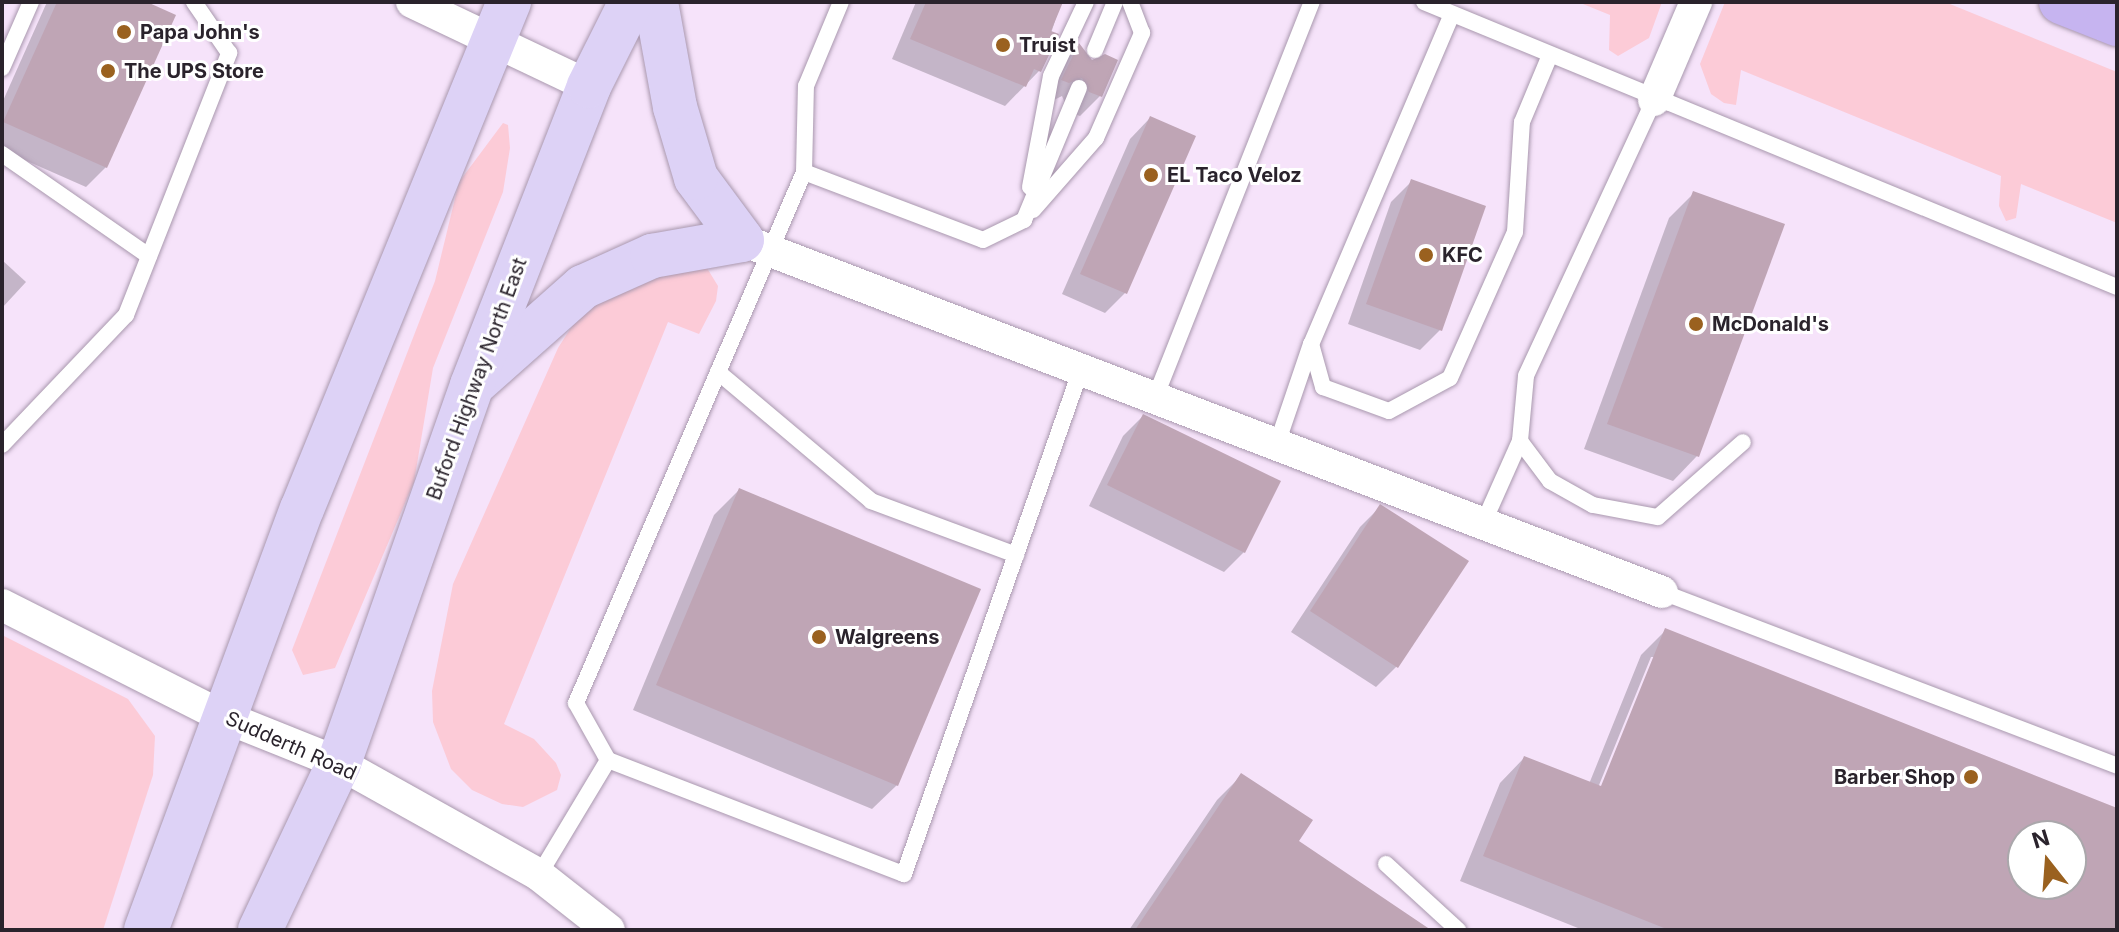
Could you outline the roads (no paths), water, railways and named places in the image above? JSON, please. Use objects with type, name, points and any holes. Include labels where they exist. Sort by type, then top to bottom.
[{"type":"highway","points":[[2061,2],[2117,24]]},
{"type":"main road","name":"Buford Highway North East","points":[[260,930],[339,763],[472,385],[589,86],[631,2]]},
{"type":"main road","points":[[656,2],[675,107],[696,178],[756,245]]},
{"type":"main road","points":[[146,930],[217,730],[502,21]]},
{"type":"main road","points":[[472,385],[583,287],[652,256],[756,245]]},
{"type":"street","points":[[412,2],[502,21],[589,86]]},
{"type":"street","points":[[1654,100],[1696,2]]},
{"type":"street","points":[[756,245],[1662,592]]},
{"type":"street","name":"Sudderth Road","points":[[2,605],[217,730],[339,763],[539,875],[606,929]]},
{"type":"lane","points":[[2,68],[31,2]]},
{"type":"lane","points":[[2,445],[126,315],[229,53],[194,2]]},
{"type":"lane","points":[[841,2],[806,86],[804,172],[756,245],[718,372],[576,703],[608,760],[904,874],[1081,369]]},
{"type":"lane","points":[[1024,220],[1051,76],[1086,2]]},
{"type":"lane","points":[[1095,50],[1115,2]]},
{"type":"lane","points":[[804,172],[983,240],[1024,220],[1096,138],[1142,33],[1130,2]]},
{"type":"lane","points":[[1155,398],[1312,2]]},
{"type":"lane","points":[[1424,2],[1654,100],[2117,287]]},
{"type":"lane","points":[[1277,444],[1311,344],[1452,14]]},
{"type":"lane","points":[[1311,344],[1323,387],[1389,411],[1450,378],[1515,232],[1522,122],[1550,55]]},
{"type":"lane","points":[[1024,220],[1079,88]]},
{"type":"lane","points":[[1483,524],[1520,441],[1526,376],[1654,100]]},
{"type":"lane","points":[[2,154],[149,256]]},
{"type":"lane","points":[[718,372],[871,501],[1016,555]]},
{"type":"lane","points":[[1520,441],[1550,481],[1593,505],[1658,517],[1743,442]]},
{"type":"lane","points":[[1662,592],[2117,766]]},
{"type":"lane","points":[[539,875],[608,760]]},
{"type":"lane","points":[[1386,864],[1458,930]]},
{"type":"place","name":"Papa John's","points":[[124,32]]},
{"type":"place","name":"Truist","points":[[1003,45]]},
{"type":"place","name":"The UPS Store","points":[[108,71]]},
{"type":"place","name":"EL Taco Veloz","points":[[1151,175]]},
{"type":"place","name":"KFC","points":[[1426,255]]},
{"type":"place","name":"McDonald's","points":[[1696,324]]},
{"type":"place","name":"Walgreens","points":[[819,637]]},
{"type":"place","name":"Barber Shop","points":[[1971,777]]}]
